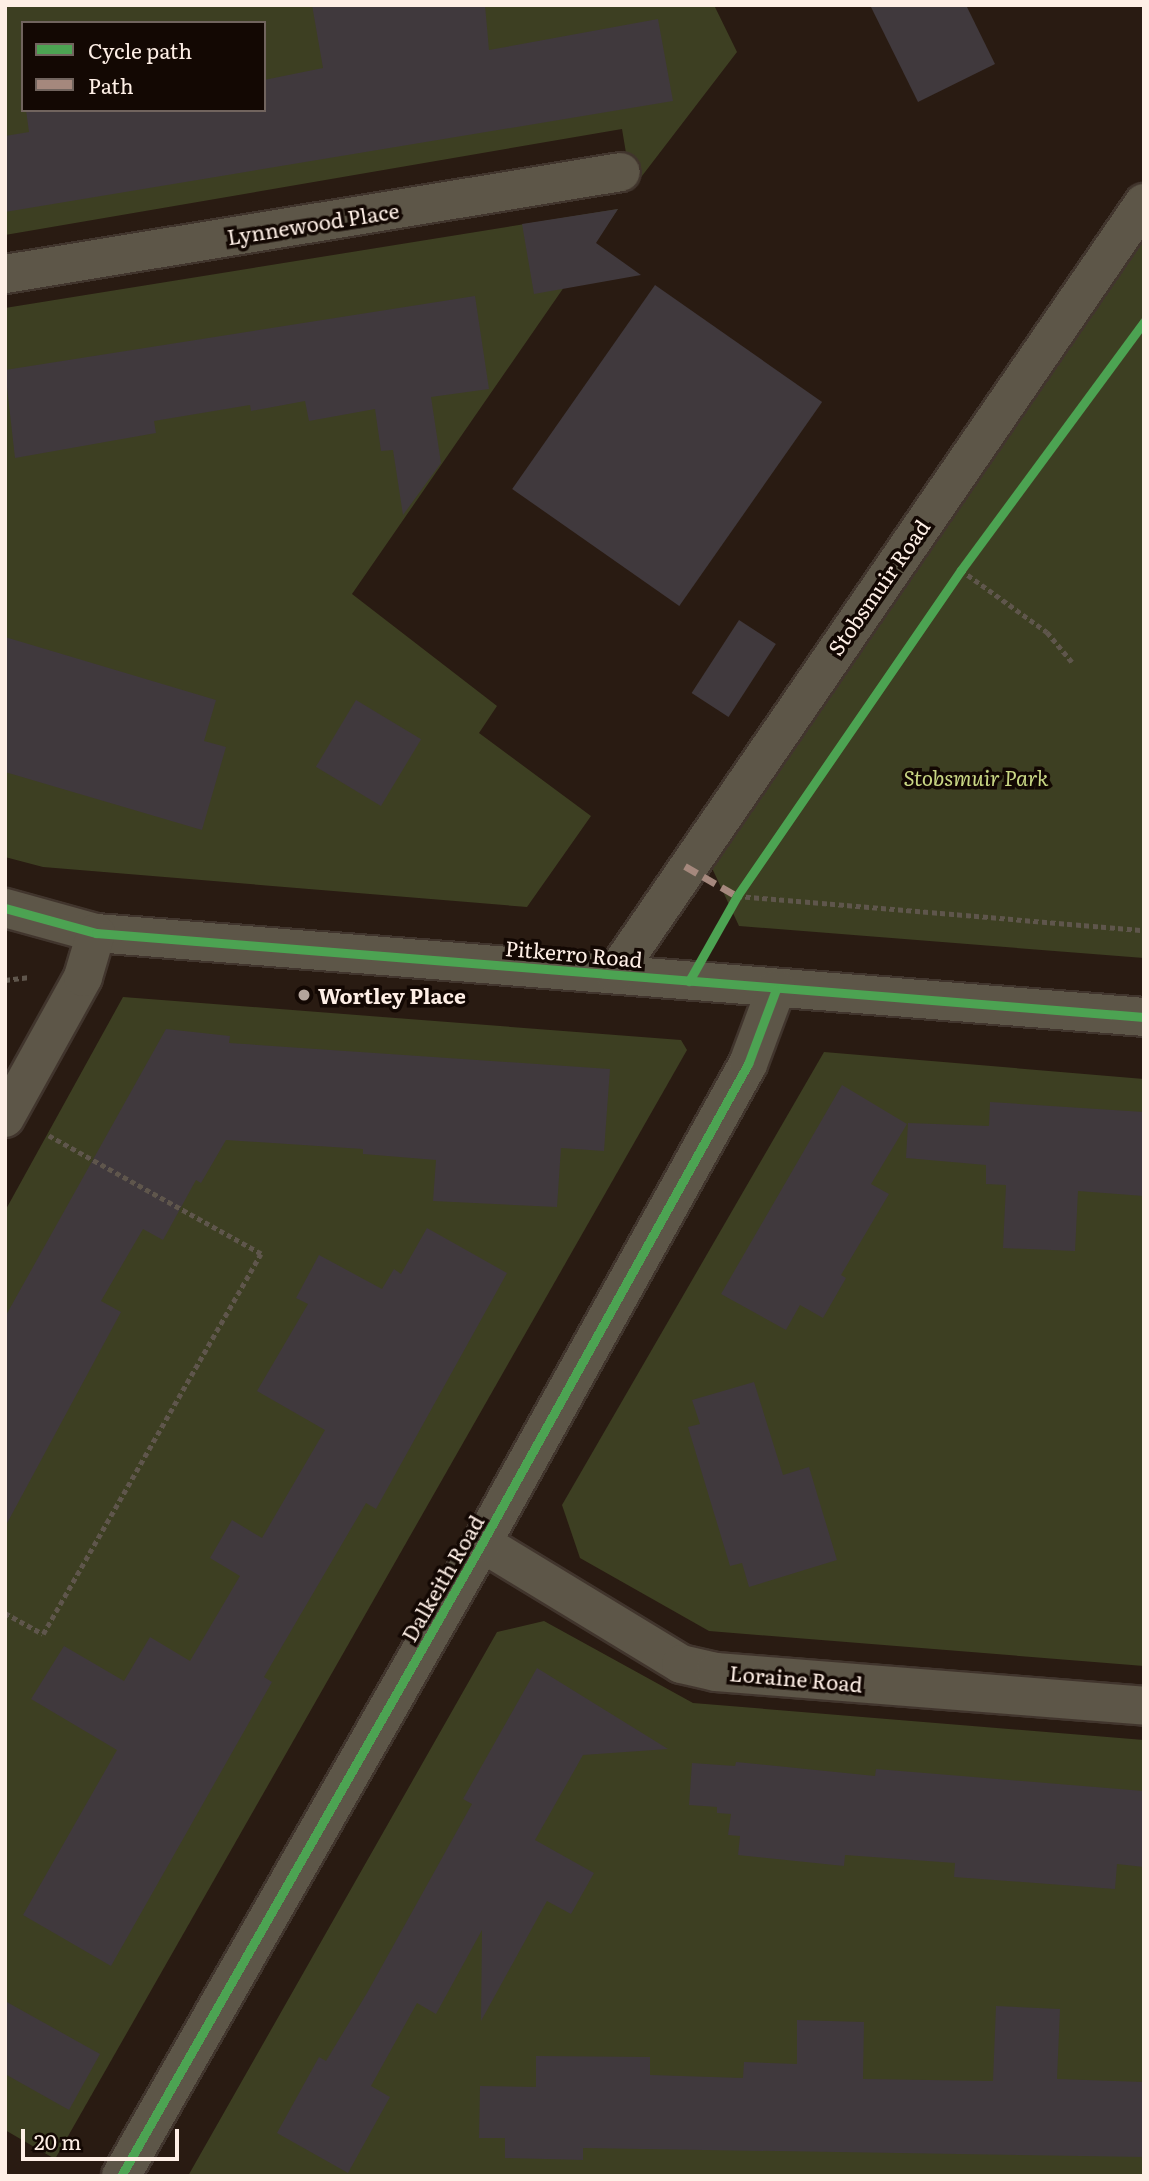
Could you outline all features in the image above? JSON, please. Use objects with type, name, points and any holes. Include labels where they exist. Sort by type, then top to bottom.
[{"type":"street","name":"Lynnewood Place","points":[[5,274],[621,172]]},
{"type":"street","name":"Stobsmuir Road","points":[[615,974],[1144,203]]},
{"type":"street","name":"Pitkerro Road","points":[[5,908],[96,933],[1144,1017]]},
{"type":"street","points":[[7,1116],[83,977],[96,933]]},
{"type":"street","name":"Dalkeith Road","points":[[121,2176],[482,1543],[748,1064],[776,989]]},
{"type":"street","name":"Loraine Road","points":[[482,1543],[681,1664],[716,1672],[1144,1706]]},
{"type":"path","points":[[961,570],[1047,632],[1072,662]]},
{"type":"path","points":[[737,896],[1144,930]]},
{"type":"path","points":[[5,1613],[43,1634],[261,1254],[7,1116]]},
{"type":"green space","points":[[5,5],[714,5],[737,52],[632,189],[622,129],[5,235]]},
{"type":"green space","points":[[618,209],[352,594],[497,706],[479,733],[591,816],[527,907],[43,867],[5,857],[5,308]]},
{"type":"green space","name":"Stobsmuir Park","points":[[1144,235],[1144,958],[739,926],[711,866]]},
{"type":"green space","points":[[123,997],[681,1040],[687,1050],[55,2159],[5,2130],[5,1211]]},
{"type":"green space","points":[[824,1052],[1144,1079],[1144,1666],[709,1631],[580,1558],[562,1505]]},
{"type":"green space","points":[[544,1621],[693,1703],[1144,1740],[1144,2176],[188,2176],[497,1632]]},
{"type":"building","points":[[312,5],[485,5],[489,50],[658,19],[673,101],[5,212],[5,136],[29,132],[26,112],[266,112],[266,80],[323,68]]},
{"type":"building","points":[[870,5],[966,5],[995,64],[918,102]]},
{"type":"building","points":[[618,209],[596,243],[641,275],[534,294],[522,224]]},
{"type":"building","points":[[655,285],[822,402],[679,606],[512,489]]},
{"type":"building","points":[[475,296],[489,389],[431,397],[441,463],[403,515],[393,450],[381,451],[375,409],[309,421],[305,401],[251,411],[250,405],[154,421],[156,433],[15,458],[5,370]]},
{"type":"building","points":[[739,620],[776,644],[729,717],[692,693]]},
{"type":"building","points":[[5,637],[216,700],[204,741],[226,747],[202,830],[5,772]]},
{"type":"building","points":[[356,700],[421,739],[381,806],[316,767]]},
{"type":"building","points":[[166,1029],[230,1036],[229,1043],[610,1069],[604,1151],[561,1148],[557,1207],[433,1201],[436,1160],[363,1154],[363,1149],[226,1140],[201,1183],[196,1180],[163,1240],[143,1229],[101,1301],[121,1312],[5,1527],[5,1317]]},
{"type":"building","points":[[842,1085],[907,1124],[871,1184],[889,1194],[841,1275],[846,1278],[823,1318],[800,1305],[786,1330],[721,1294]]},
{"type":"building","points":[[990,1102],[1144,1112],[1144,1196],[1078,1191],[1075,1251],[1003,1248],[1006,1185],[986,1184],[986,1165],[906,1158],[908,1123],[989,1126]]},
{"type":"building","points":[[427,1228],[507,1273],[376,1509],[366,1503],[264,1677],[272,1682],[111,1966],[23,1915],[117,1750],[31,1699],[64,1646],[124,1681],[150,1637],[190,1661],[240,1576],[210,1558],[232,1520],[262,1538],[325,1430],[257,1391],[308,1304],[296,1298],[319,1255],[382,1289],[394,1269],[401,1274]]},
{"type":"building","points":[[754,1382],[783,1475],[809,1467],[837,1560],[749,1587],[742,1563],[730,1566],[688,1427],[700,1424],[692,1400]]},
{"type":"building","points":[[537,1668],[668,1749],[583,1755],[535,1840],[594,1873],[571,1914],[547,1901],[481,2021],[482,1930],[436,2014],[417,2003],[371,2086],[390,2097],[348,2173],[277,2133],[319,2057],[326,2061],[367,1993],[472,1804],[463,1799]]},
{"type":"building","points":[[736,1762],[875,1776],[876,1769],[1144,1791],[1144,1867],[1117,1864],[1115,1889],[954,1877],[955,1863],[845,1855],[844,1866],[738,1855],[740,1836],[728,1835],[731,1814],[717,1813],[717,1807],[689,1805],[692,1763],[735,1766]]},
{"type":"building","points":[[5,2001],[100,2054],[69,2110],[5,2074]]},
{"type":"building","points":[[996,2006],[1060,2009],[1057,2079],[1144,2082],[1144,2157],[583,2148],[583,2160],[505,2158],[505,2138],[479,2138],[480,2086],[536,2087],[536,2056],[650,2057],[650,2075],[743,2078],[744,2062],[797,2064],[797,2020],[864,2022],[863,2079],[993,2081]]},
{"type":"marked path","points":[[685,866],[737,896]]},
{"type":"cycle path","points":[[689,981],[737,896],[961,570],[1144,322]]},
{"type":"cycle path","points":[[5,908],[96,933],[1144,1017]]},
{"type":"cycle path","points":[[121,2176],[482,1543],[748,1064],[776,989]]},
{"type":"place","name":"Wortley Place","points":[[304,995]]}]
